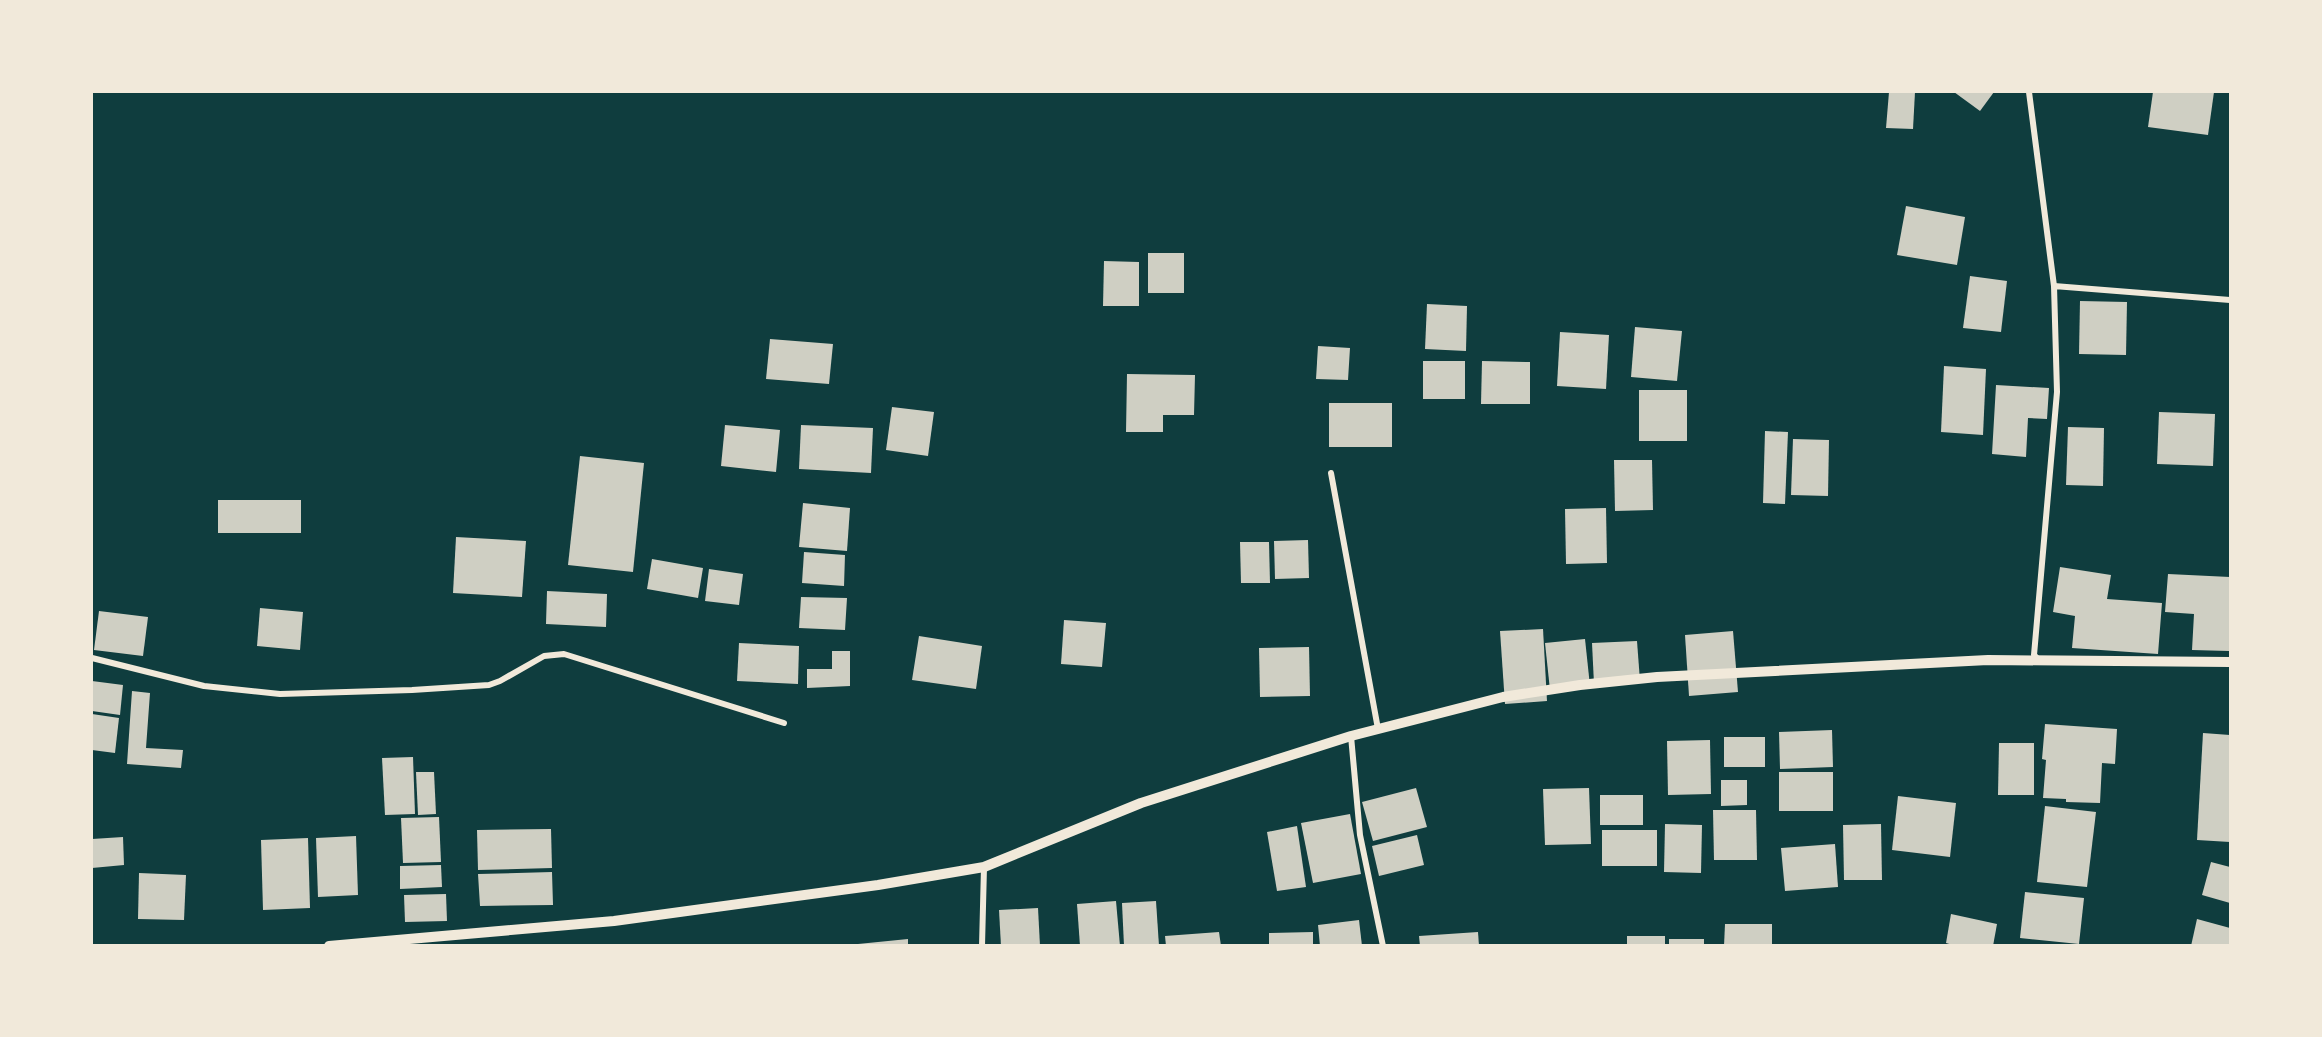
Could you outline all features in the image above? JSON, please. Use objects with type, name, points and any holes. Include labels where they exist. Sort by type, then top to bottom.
[{"type":"street","points":[[2029,92],[2054,286],[2057,392],[2034,655],[2039,660]]},
{"type":"street","points":[[2054,286],[2230,300]]},
{"type":"street","points":[[1331,473],[1378,729]]},
{"type":"street","points":[[92,658],[204,686],[280,694],[489,685],[544,656],[564,654],[784,723]]},
{"type":"street","points":[[329,945],[434,941],[614,921],[878,885],[984,867],[1141,803],[1351,736],[1503,697],[1591,684],[1680,676],[1988,660],[2230,662]]},
{"type":"street","points":[[1351,736],[1360,835],[1383,945]]},
{"type":"street","points":[[982,945],[984,867]]},
{"type":"building","points":[[1889,92],[1915,92],[1913,129],[1886,128]]},
{"type":"building","points":[[1954,92],[1994,92],[1980,111]]},
{"type":"building","points":[[2153,92],[2214,92],[2208,135],[2148,127]]},
{"type":"building","points":[[1906,206],[1965,217],[1957,265],[1897,255]]},
{"type":"building","points":[[1148,253],[1184,253],[1184,293],[1148,293]]},
{"type":"building","points":[[1104,261],[1139,262],[1139,306],[1103,306]]},
{"type":"building","points":[[1970,276],[2007,281],[2001,332],[1963,328]]},
{"type":"building","points":[[2080,301],[2127,302],[2126,355],[2079,354]]},
{"type":"building","points":[[1427,304],[1467,306],[1466,351],[1425,349]]},
{"type":"building","points":[[1635,327],[1682,331],[1677,381],[1631,377]]},
{"type":"building","points":[[1560,332],[1609,335],[1606,389],[1557,386]]},
{"type":"building","points":[[770,339],[833,344],[829,384],[766,379]]},
{"type":"building","points":[[1318,346],[1350,348],[1348,380],[1316,379]]},
{"type":"building","points":[[1423,361],[1465,361],[1465,399],[1423,399]]},
{"type":"building","points":[[1482,361],[1530,362],[1530,404],[1481,404]]},
{"type":"building","points":[[1944,366],[1986,369],[1983,435],[1941,432]]},
{"type":"building","points":[[1127,374],[1195,375],[1194,415],[1163,415],[1163,432],[1126,432]]},
{"type":"building","points":[[1996,385],[2049,388],[2047,419],[2028,418],[2026,457],[1992,454]]},
{"type":"building","points":[[1639,390],[1687,390],[1687,441],[1639,441]]},
{"type":"building","points":[[1329,403],[1392,403],[1392,447],[1329,447]]},
{"type":"building","points":[[892,407],[934,412],[928,456],[886,450]]},
{"type":"building","points":[[2159,412],[2215,414],[2213,466],[2157,464]]},
{"type":"building","points":[[725,425],[780,430],[776,472],[721,466]]},
{"type":"building","points":[[801,425],[873,428],[871,473],[799,469]]},
{"type":"building","points":[[2068,427],[2104,428],[2103,486],[2066,485]]},
{"type":"building","points":[[1765,431],[1788,432],[1785,504],[1763,503]]},
{"type":"building","points":[[1793,439],[1829,440],[1828,496],[1791,495]]},
{"type":"building","points":[[580,456],[644,463],[633,572],[568,565]]},
{"type":"building","points":[[1614,460],[1652,460],[1653,510],[1615,511]]},
{"type":"building","points":[[218,500],[301,500],[301,533],[218,533]]},
{"type":"building","points":[[803,503],[850,508],[847,551],[799,547]]},
{"type":"building","points":[[1606,508],[1607,563],[1566,564],[1565,509]]},
{"type":"building","points":[[456,537],[526,541],[522,597],[453,593]]},
{"type":"building","points":[[1308,540],[1309,578],[1275,579],[1274,541]]},
{"type":"building","points":[[1240,542],[1269,542],[1270,583],[1241,583]]},
{"type":"building","points":[[804,552],[845,555],[844,586],[802,583]]},
{"type":"building","points":[[652,559],[703,568],[698,598],[647,589]]},
{"type":"building","points":[[2060,567],[2111,575],[2107,599],[2162,603],[2158,654],[2072,648],[2075,616],[2053,612]]},
{"type":"building","points":[[709,569],[743,574],[739,605],[705,601]]},
{"type":"building","points":[[2168,574],[2230,577],[2229,651],[2192,650],[2194,614],[2165,612]]},
{"type":"building","points":[[547,591],[607,594],[606,627],[546,624]]},
{"type":"building","points":[[801,597],[847,598],[845,630],[799,628]]},
{"type":"building","points":[[260,608],[303,612],[300,650],[257,646]]},
{"type":"building","points":[[99,611],[148,617],[143,656],[94,650]]},
{"type":"building","points":[[1064,620],[1106,623],[1102,667],[1061,664]]},
{"type":"building","points":[[1543,629],[1547,701],[1505,704],[1500,631]]},
{"type":"building","points":[[1733,631],[1738,692],[1689,696],[1685,635]]},
{"type":"building","points":[[919,636],[982,646],[976,689],[912,680]]},
{"type":"building","points":[[1585,639],[1590,686],[1550,690],[1545,643]]},
{"type":"building","points":[[1637,641],[1640,681],[1594,684],[1592,643]]},
{"type":"building","points":[[739,643],[799,646],[798,684],[737,681]]},
{"type":"building","points":[[1309,647],[1310,696],[1260,697],[1259,648]]},
{"type":"building","points":[[832,651],[850,651],[850,686],[807,688],[807,669],[832,669]]},
{"type":"building","points":[[92,681],[123,685],[120,715],[92,711]]},
{"type":"building","points":[[132,691],[150,693],[146,748],[183,750],[181,768],[127,764]]},
{"type":"building","points":[[92,714],[119,718],[115,753],[92,750]]},
{"type":"building","points":[[2045,724],[2117,729],[2115,764],[2102,763],[2100,803],[2066,802],[2066,799],[2043,798],[2046,760],[2042,759]]},
{"type":"building","points":[[1832,730],[1833,767],[1780,769],[1779,732]]},
{"type":"building","points":[[2203,733],[2230,735],[2230,842],[2197,840]]},
{"type":"building","points":[[1724,737],[1765,737],[1765,767],[1724,767]]},
{"type":"building","points":[[1710,740],[1711,794],[1668,795],[1667,741]]},
{"type":"building","points":[[1999,743],[2034,743],[2034,795],[1998,795]]},
{"type":"building","points":[[413,757],[415,814],[385,815],[382,758]]},
{"type":"building","points":[[416,772],[434,772],[436,814],[418,815]]},
{"type":"building","points":[[1779,772],[1833,772],[1833,811],[1779,811]]},
{"type":"building","points":[[1721,780],[1747,780],[1747,805],[1721,806]]},
{"type":"building","points":[[1416,788],[1427,827],[1373,841],[1362,802]]},
{"type":"building","points":[[1589,788],[1591,844],[1545,845],[1543,789]]},
{"type":"building","points":[[1600,795],[1643,795],[1643,825],[1600,825]]},
{"type":"building","points":[[1898,796],[1956,803],[1950,857],[1892,850]]},
{"type":"building","points":[[2045,806],[2096,812],[2087,887],[2037,882]]},
{"type":"building","points":[[1713,810],[1756,810],[1757,860],[1714,860]]},
{"type":"building","points":[[1350,814],[1361,874],[1313,883],[1301,823]]},
{"type":"building","points":[[439,817],[441,862],[403,863],[401,818]]},
{"type":"building","points":[[1665,824],[1702,825],[1701,873],[1664,872]]},
{"type":"building","points":[[1881,824],[1882,880],[1844,880],[1843,825]]},
{"type":"building","points":[[1297,826],[1306,887],[1277,891],[1267,832]]},
{"type":"building","points":[[551,829],[552,868],[478,870],[477,830]]},
{"type":"building","points":[[1602,830],[1657,830],[1657,866],[1602,866]]},
{"type":"building","points":[[1417,835],[1424,865],[1379,876],[1372,846]]},
{"type":"building","points":[[356,836],[358,895],[318,897],[316,838]]},
{"type":"building","points":[[123,837],[124,865],[92,868],[92,839]]},
{"type":"building","points":[[308,838],[310,908],[263,910],[261,840]]},
{"type":"building","points":[[1835,844],[1838,887],[1785,891],[1781,848]]},
{"type":"building","points":[[2211,862],[2230,867],[2230,903],[2202,895]]},
{"type":"building","points":[[441,865],[442,887],[400,889],[400,866]]},
{"type":"building","points":[[552,872],[553,905],[480,906],[478,874]]},
{"type":"building","points":[[139,873],[186,875],[184,920],[138,919]]},
{"type":"building","points":[[2025,892],[2084,898],[2079,944],[2020,938]]},
{"type":"building","points":[[446,894],[447,921],[405,922],[404,895]]},
{"type":"building","points":[[1116,901],[1120,946],[1080,946],[1077,904]]},
{"type":"building","points":[[1156,901],[1159,946],[1124,946],[1122,903]]},
{"type":"building","points":[[1038,908],[1040,946],[1001,946],[999,910]]},
{"type":"building","points":[[1951,914],[1997,924],[1993,946],[1956,946],[1946,943]]},
{"type":"building","points":[[2197,919],[2230,928],[2230,946],[2191,946]]},
{"type":"building","points":[[1359,920],[1362,946],[1320,946],[1318,925]]},
{"type":"building","points":[[1725,924],[1772,924],[1772,946],[1724,946]]},
{"type":"building","points":[[1219,932],[1221,946],[1166,946],[1165,936]]},
{"type":"building","points":[[1313,932],[1313,946],[1269,946],[1269,933]]},
{"type":"building","points":[[1478,932],[1479,946],[1420,946],[1419,936]]},
{"type":"building","points":[[1627,936],[1665,936],[1665,946],[1627,946]]},
{"type":"building","points":[[908,939],[908,946],[858,946],[858,944]]},
{"type":"building","points":[[1669,939],[1704,939],[1704,946],[1669,946]]}]
